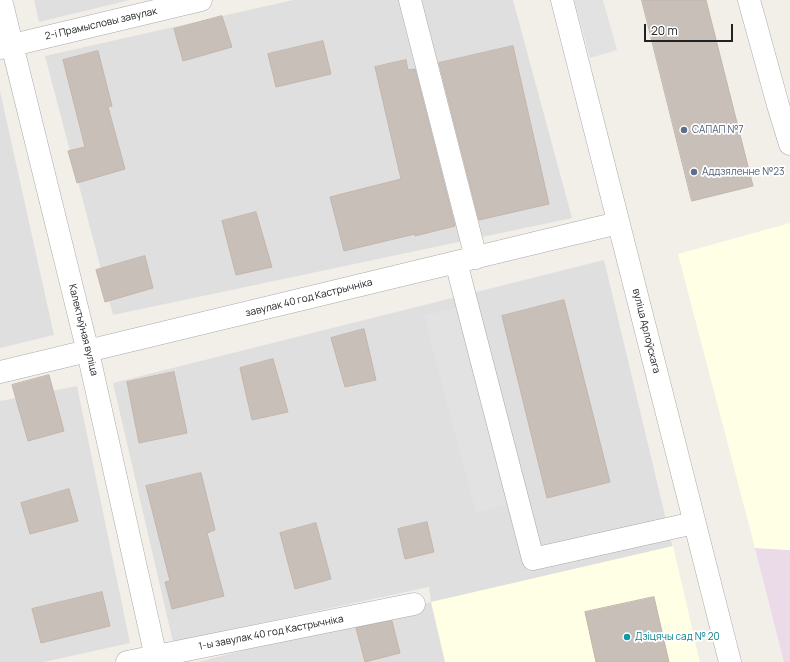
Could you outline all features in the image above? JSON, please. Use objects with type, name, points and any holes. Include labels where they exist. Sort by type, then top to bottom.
[{"type":"street","name":"Калектыўная вуліца","points":[[1,0],[6,46],[88,352],[157,659]]},
{"type":"street","name":"2-і Прамысловы завулак","points":[[6,46],[201,0]]},
{"type":"street","points":[[410,0],[533,559],[694,523]]},
{"type":"street","name":"вуліца Арлоўскага","points":[[562,0],[730,662]]},
{"type":"street","points":[[749,0],[784,103],[790,144]]},
{"type":"street","name":"завулак 40 год Кастрычніка","points":[[0,372],[618,223]]},
{"type":"street","name":"1-ы завулак 40 год Кастрычніка","points":[[127,662],[157,659],[414,604]]},
{"type":"shaded area","points":[[34,0],[130,0],[39,22]]},
{"type":"shaded area","points":[[293,0],[513,0],[572,218],[113,315],[45,56]]},
{"type":"shaded area","points":[[574,0],[603,0],[617,50],[590,58]]},
{"type":"shaded area","points":[[0,91],[54,335],[0,348]]},
{"type":"shaded area","points":[[790,223],[790,550],[755,548],[678,254]]},
{"type":"shaded area","points":[[604,260],[700,662],[198,662],[431,602],[429,587],[173,642],[113,383]]},
{"type":"shaded area","points":[[458,307],[510,504],[476,513],[424,316]]},
{"type":"shaded area","points":[[77,386],[130,643],[44,662],[0,662],[0,401]]},
{"type":"shaded area","points":[[673,546],[700,662],[445,662],[431,602]]},
{"type":"shaded area","points":[[755,548],[790,550],[790,662],[784,662]]},
{"type":"building","points":[[642,0],[706,0],[753,186],[692,201]]},
{"type":"building","points":[[222,16],[232,47],[183,61],[174,29]]},
{"type":"building","points":[[323,41],[331,74],[276,87],[268,54]]},
{"type":"building","points":[[513,46],[549,204],[479,220],[439,63]]},
{"type":"building","points":[[98,51],[112,106],[108,107],[125,169],[77,183],[68,151],[85,147],[63,60]]},
{"type":"building","points":[[406,60],[408,70],[415,69],[455,226],[344,251],[330,197],[401,179],[375,67]]},
{"type":"building","points":[[256,212],[272,267],[236,275],[222,221]]},
{"type":"building","points":[[145,256],[153,288],[105,302],[96,270]]},
{"type":"building","points":[[564,300],[610,482],[547,498],[502,316]]},
{"type":"building","points":[[364,329],[376,380],[345,387],[331,338]]},
{"type":"building","points":[[273,359],[288,412],[252,420],[240,368]]},
{"type":"building","points":[[174,372],[187,433],[139,443],[127,382]]},
{"type":"building","points":[[49,375],[64,431],[28,441],[12,385]]},
{"type":"building","points":[[201,473],[215,530],[207,533],[224,596],[172,609],[165,582],[170,581],[146,486]]},
{"type":"building","points":[[69,489],[78,521],[30,534],[21,503]]},
{"type":"building","points":[[427,522],[434,552],[405,559],[398,529]]},
{"type":"building","points":[[316,523],[331,579],[295,589],[280,533]]},
{"type":"building","points":[[102,592],[110,626],[41,643],[32,609]]},
{"type":"building","name":"Дзіцячы сад № 20","points":[[654,597],[669,662],[596,662],[585,612]]},
{"type":"building","points":[[392,621],[400,653],[365,662],[356,628]]},
{"type":"place","name":"САПАП №7","points":[[684,130]]},
{"type":"place","name":"Аддзяленне №23","points":[[694,172]]},
{"type":"place","name":"Дзіцячы сад № 20","points":[[627,637]]}]
